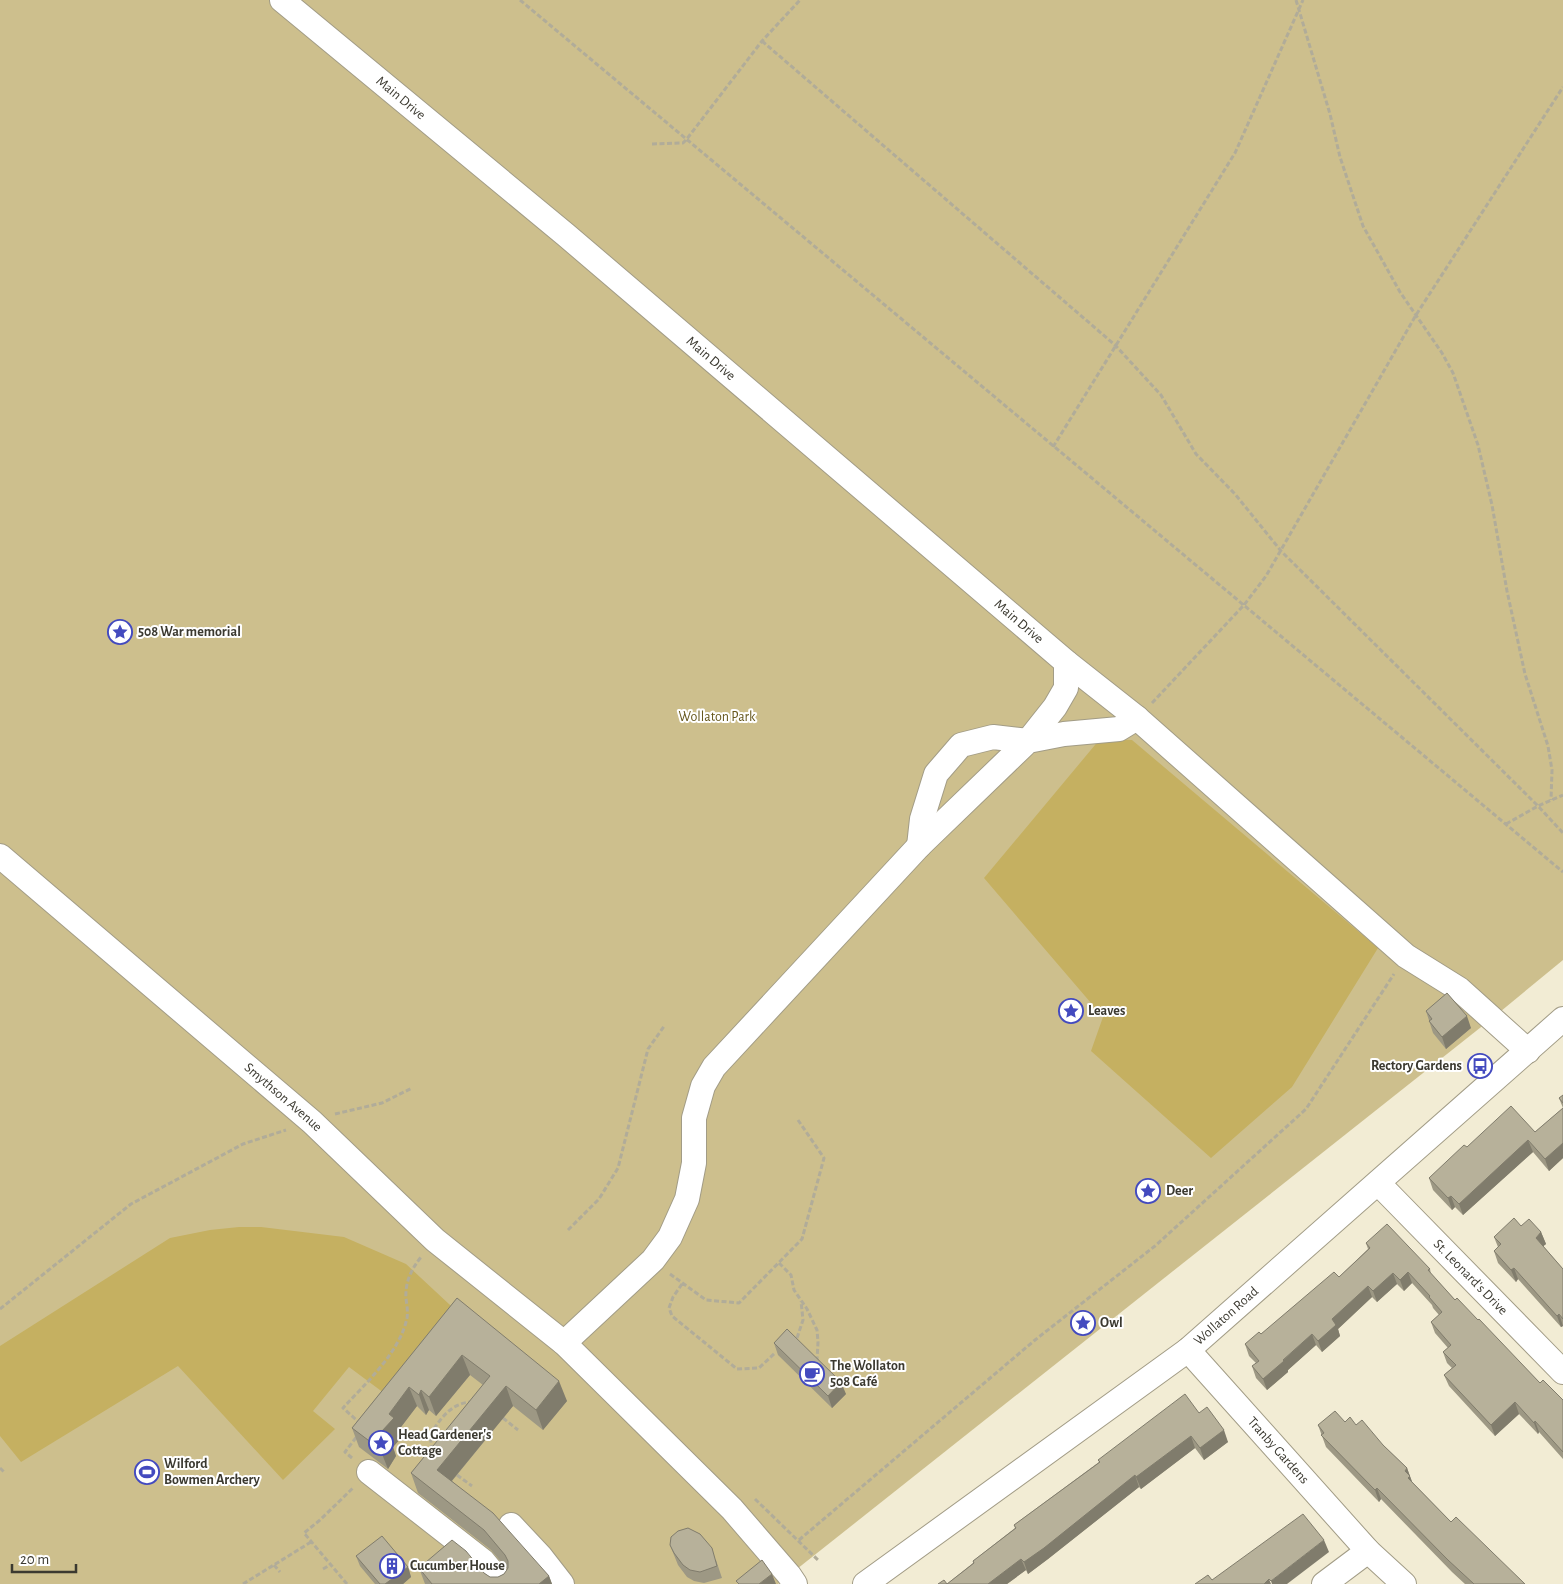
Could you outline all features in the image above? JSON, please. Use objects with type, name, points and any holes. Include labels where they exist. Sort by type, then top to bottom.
[{"type":"street","name":"Main Drive","points":[[282,0],[566,235],[1066,662],[1137,718],[1406,956],[1459,989],[1528,1051]]},
{"type":"street","points":[[564,1343],[653,1260],[670,1237],[687,1199],[694,1163],[694,1118],[704,1086],[714,1067],[919,846],[1028,741],[1055,707],[1066,688],[1066,662]]},
{"type":"street","points":[[919,846],[922,820],[936,774],[961,745],[993,737],[1028,741],[1064,734],[1119,729],[1137,718]]},
{"type":"street","name":"Smythson Avenue","points":[[0,856],[312,1122],[435,1240],[564,1343],[732,1509],[795,1584]]},
{"type":"street","name":"Wollaton Road","points":[[865,1584],[1188,1350],[1563,1019]]},
{"type":"street","name":"St. Leonard's Drive","points":[[1378,1183],[1563,1372]]},
{"type":"street","name":"Tranby Gardens","points":[[1188,1350],[1368,1550],[1404,1584]]},
{"type":"street","points":[[369,1472],[482,1561],[502,1584]]},
{"type":"street","points":[[511,1525],[546,1563],[562,1584]]},
{"type":"street","points":[[1324,1584],[1368,1550]]},
{"type":"path","points":[[520,0],[1563,872]]},
{"type":"path","points":[[652,144],[683,143],[762,41],[800,0]]},
{"type":"path","points":[[1296,0],[1330,114],[1340,157],[1363,226],[1400,292],[1442,353],[1453,373],[1478,445],[1492,505],[1525,674],[1536,714],[1548,746],[1552,770],[1551,800]]},
{"type":"path","points":[[1053,447],[1235,153],[1303,0]]},
{"type":"path","points":[[762,41],[1115,344],[1161,395],[1196,454],[1235,494],[1281,551],[1563,833]]},
{"type":"path","points":[[1137,718],[1244,605],[1266,576],[1416,315],[1563,87]]},
{"type":"path","points":[[1506,824],[1538,806],[1563,795]]},
{"type":"path","points":[[799,1540],[1035,1340],[1155,1246],[1306,1108],[1406,956]]},
{"type":"path","points":[[568,1230],[599,1198],[618,1168],[648,1049],[665,1025]]},
{"type":"path","points":[[0,1309],[131,1204],[243,1144],[347,1110],[382,1103],[412,1088]]},
{"type":"path","points":[[653,1260],[682,1284],[706,1300],[739,1303],[802,1239],[824,1158],[798,1120]]},
{"type":"path","points":[[779,1262],[791,1274],[794,1290],[801,1298],[817,1330],[817,1361]]},
{"type":"path","points":[[365,1428],[343,1408],[397,1345],[408,1317],[405,1289],[412,1269]]},
{"type":"path","points":[[682,1284],[673,1297],[669,1308],[672,1316],[737,1369],[759,1368],[775,1354]]},
{"type":"path","points":[[797,1338],[803,1320],[801,1298]]},
{"type":"path","points":[[436,1455],[431,1448],[430,1435],[440,1421],[457,1404],[477,1402]]},
{"type":"path","points":[[503,1418],[518,1430]]},
{"type":"path","points":[[347,1584],[304,1533],[369,1472],[344,1452],[359,1434]]},
{"type":"path","points":[[0,1468],[4,1473]]},
{"type":"path","points":[[457,1475],[472,1486]]},
{"type":"path","points":[[243,1584],[311,1542]]},
{"type":"path","points":[[815,1556],[819,1561]]},
{"type":"path","points":[[274,1564],[280,1572]]},
{"type":"path","points":[[323,1569],[330,1565]]},
{"type":"green space","name":"Wollaton Park","points":[[0,0],[1563,0],[1563,960],[1495,1016],[778,1584],[0,1584]]},
{"type":"shaded area","points":[[1100,739],[1132,740],[1378,948],[1292,1087],[1211,1158],[1091,1051],[1103,1017],[984,878]]},
{"type":"shaded area","points":[[261,1227],[344,1237],[406,1264],[464,1318],[388,1396],[349,1367],[313,1411],[335,1429],[283,1480],[178,1366],[21,1462],[0,1436],[0,1346],[170,1238],[210,1230]]},
{"type":"building","points":[[1447,993],[1467,1016],[1442,1037],[1429,1021],[1432,1019],[1426,1011]]},
{"type":"building","points":[[1563,1095],[1563,1103],[1559,1098]]},
{"type":"building","points":[[1511,1106],[1535,1132],[1563,1108],[1563,1143],[1545,1159],[1528,1140],[1459,1204],[1451,1196],[1448,1198],[1429,1178],[1464,1145],[1467,1147]]},
{"type":"building","points":[[1514,1218],[1521,1226],[1529,1219],[1541,1232],[1536,1238],[1563,1269],[1563,1319],[1559,1314],[1557,1316],[1514,1268],[1511,1270],[1494,1251],[1501,1244],[1494,1237]]},
{"type":"building","points":[[1387,1224],[1430,1269],[1428,1270],[1455,1300],[1457,1298],[1479,1319],[1540,1383],[1543,1380],[1563,1400],[1563,1452],[1515,1402],[1491,1425],[1444,1375],[1456,1365],[1443,1352],[1451,1345],[1431,1322],[1442,1312],[1408,1272],[1400,1280],[1393,1273],[1373,1291],[1368,1286],[1332,1319],[1336,1325],[1318,1341],[1312,1334],[1263,1379],[1252,1366],[1259,1361],[1245,1344],[1259,1332],[1261,1334],[1334,1272],[1339,1277],[1370,1248],[1366,1243]]},
{"type":"building","points":[[457,1298],[559,1381],[536,1410],[506,1386],[437,1470],[493,1513],[549,1576],[539,1584],[432,1584],[419,1568],[452,1540],[466,1551],[484,1573],[490,1577],[498,1577],[504,1574],[508,1568],[508,1561],[505,1555],[484,1530],[411,1473],[490,1376],[462,1355],[429,1397],[421,1390],[419,1395],[409,1387],[389,1414],[394,1418],[382,1431],[389,1436],[380,1449],[352,1428]]},
{"type":"building","points":[[787,1329],[841,1382],[828,1396],[774,1343]]},
{"type":"building","points":[[1185,1394],[1199,1413],[1207,1407],[1224,1430],[1200,1448],[1191,1436],[1136,1477],[1135,1475],[1044,1548],[1024,1562],[1021,1559],[988,1584],[947,1584],[1016,1528],[1014,1525],[1100,1462],[1098,1460]]},
{"type":"building","points":[[1335,1411],[1345,1422],[1350,1417],[1356,1425],[1362,1420],[1383,1445],[1407,1468],[1405,1471],[1410,1476],[1408,1478],[1451,1522],[1456,1517],[1525,1584],[1474,1584],[1377,1488],[1375,1490],[1321,1435],[1324,1433],[1318,1425]]},
{"type":"building","points":[[1303,1514],[1324,1540],[1271,1581],[1269,1579],[1264,1584],[1195,1584],[1208,1575],[1212,1580]]},
{"type":"building","points":[[688,1528],[700,1534],[712,1548],[717,1566],[700,1572],[690,1570],[683,1565],[670,1545],[671,1537],[678,1531]]},
{"type":"building","points":[[382,1536],[408,1567],[385,1584],[380,1584],[356,1556]]},
{"type":"building","points":[[762,1560],[772,1574],[759,1584],[739,1584],[736,1581]]},
{"type":"building","points":[[944,1580],[947,1584],[938,1584]]},
{"type":"place","name":"508 War memorial","points":[[120,632]]},
{"type":"place","name":"Leaves","points":[[1071,1011]]},
{"type":"place","name":"Rectory Gardens","points":[[1480,1066]]},
{"type":"place","name":"Deer","points":[[1148,1191]]},
{"type":"place","name":"Owl","points":[[1083,1323]]},
{"type":"place","name":"The Wollaton 508 Café","points":[[812,1374]]},
{"type":"place","name":"Head Gardener's Cottage","points":[[381,1443]]},
{"type":"place","name":"Wilford Bowmen Archery","points":[[147,1472]]},
{"type":"place","name":"Cucumber House","points":[[392,1566]]}]
